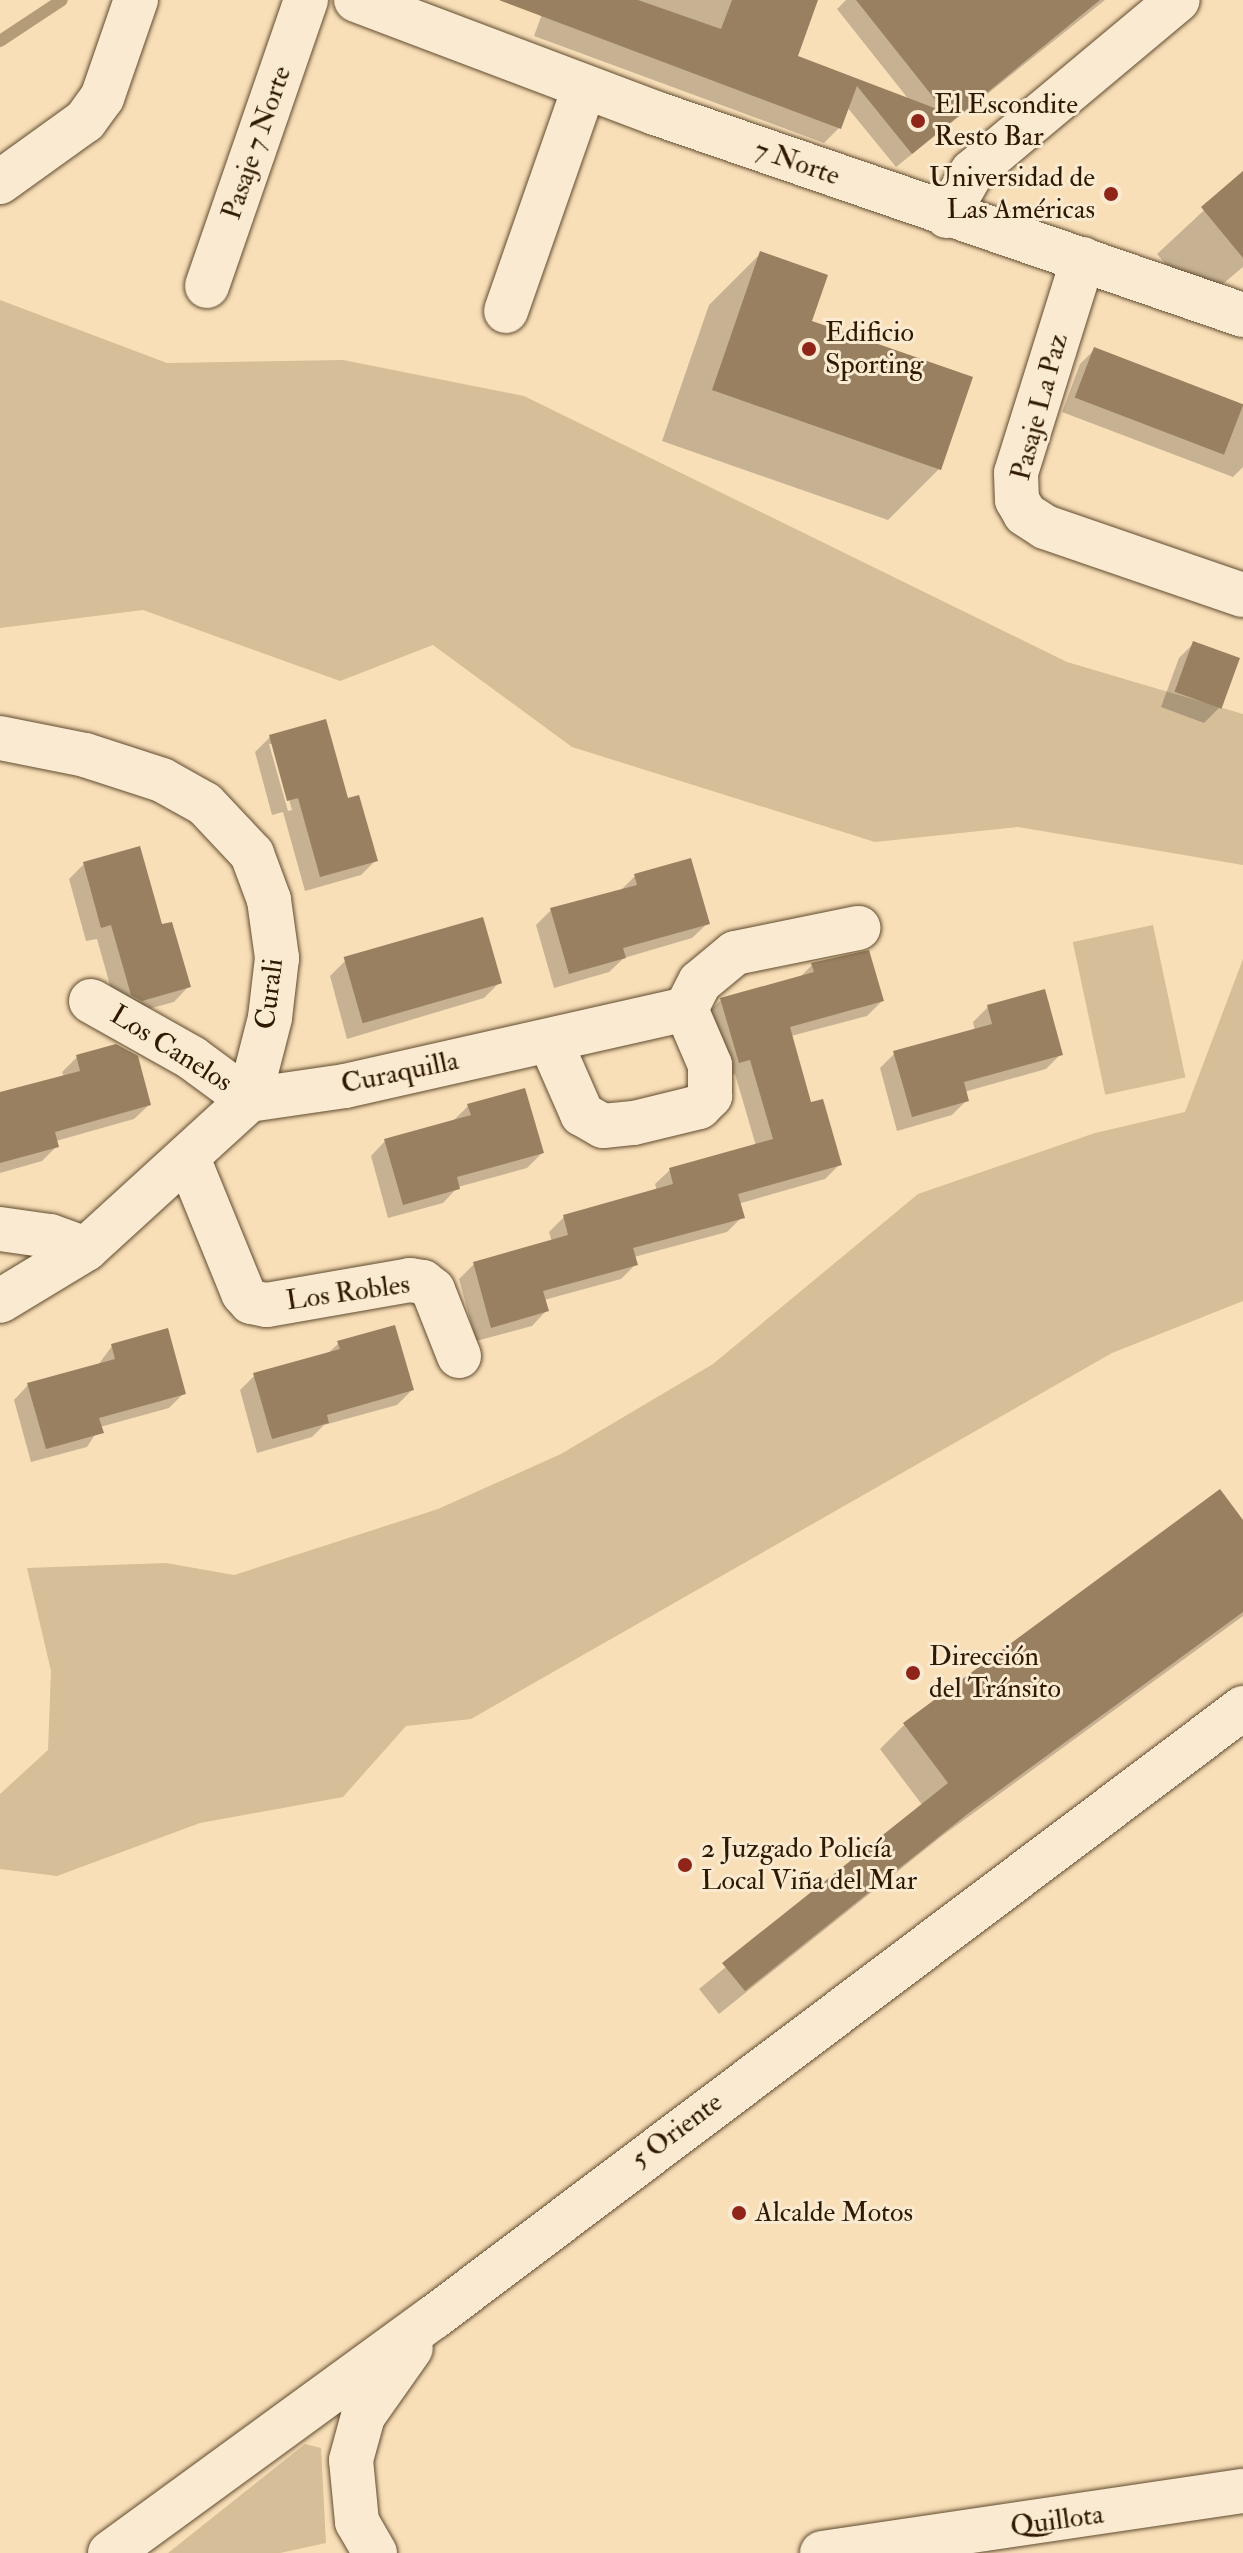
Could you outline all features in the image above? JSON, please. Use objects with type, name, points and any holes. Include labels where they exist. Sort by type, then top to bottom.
[{"type":"street","points":[[0,182],[85,121],[102,98],[136,0]]},
{"type":"street","name":"Pasaje 7 Norte","points":[[207,286],[306,0]]},
{"type":"street","name":"7 Norte","points":[[356,0],[584,88],[947,216],[1243,315]]},
{"type":"street","points":[[947,216],[972,172],[1178,0]]},
{"type":"street","points":[[506,311],[584,88]]},
{"type":"street","name":"Pasaje La Paz","points":[[1083,259],[1016,473],[1017,500],[1025,514],[1045,527],[1243,595]]},
{"type":"street","name":"Curali","points":[[0,738],[85,755],[162,780],[205,804],[252,854],[269,900],[277,958],[270,1018],[249,1100]]},
{"type":"street","points":[[550,1041],[582,1114],[603,1126],[634,1123],[699,1107],[710,1096],[710,1065],[686,1009],[700,982],[735,953],[858,928]]},
{"type":"street","name":"Los Canelos","points":[[91,1001],[192,1058],[249,1100]]},
{"type":"street","name":"Curaquilla","points":[[249,1100],[345,1086],[686,1009]]},
{"type":"street","points":[[0,1301],[86,1249],[249,1100]]},
{"type":"street","name":"Los Robles","points":[[188,1158],[243,1293],[251,1302],[267,1305],[410,1280],[423,1282],[433,1290],[459,1356]]},
{"type":"street","points":[[0,1229],[50,1236],[86,1249]]},
{"type":"street","name":"5 Oriente","points":[[110,2553],[434,2317],[1243,1708]]},
{"type":"street","points":[[375,2553],[357,2522],[351,2460],[363,2416],[434,2317]]},
{"type":"street","name":"Quillota","points":[[822,2553],[1243,2491]]},
{"type":"shaded area","points":[[0,300],[167,363],[343,360],[524,396],[1067,662],[1243,714],[1243,865],[1018,827],[875,842],[572,747],[433,645],[340,681],[143,610],[0,628]]},
{"type":"shaded area","points":[[1153,925],[1185,1078],[1105,1095],[1073,942]]},
{"type":"shaded area","points":[[1243,959],[1243,1301],[1112,1353],[471,1719],[406,1726],[343,1797],[200,1823],[57,1876],[0,1869],[0,1794],[48,1750],[51,1671],[27,1568],[166,1563],[234,1575],[438,1509],[561,1454],[713,1364],[918,1194],[1095,1133],[1185,1112]]},
{"type":"shaded area","points":[[305,2444],[321,2448],[326,2543],[280,2553],[168,2553]]},
{"type":"building","points":[[499,0],[638,0],[721,29],[732,0],[818,0],[798,56],[945,112],[856,0],[1100,0],[912,154],[857,86],[841,129]]},
{"type":"building","points":[[1243,171],[1243,258],[1201,207]]},
{"type":"building","name":"Edificio Sporting","points":[[760,251],[828,275],[812,321],[973,377],[941,470],[712,390]]},
{"type":"building","points":[[1094,347],[1243,404],[1224,455],[1075,397]]},
{"type":"building","points":[[1193,641],[1240,658],[1222,709],[1175,692]]},
{"type":"building","points":[[326,719],[348,798],[359,795],[378,861],[320,877],[298,798],[287,801],[269,735]]},
{"type":"building","points":[[140,846],[162,924],[172,922],[191,987],[142,1001],[131,995],[111,925],[101,928],[83,862]]},
{"type":"building","points":[[691,858],[710,924],[623,948],[626,958],[569,974],[550,908],[637,885],[634,874]]},
{"type":"building","points":[[483,917],[502,983],[363,1023],[344,957]]},
{"type":"building","points":[[869,950],[884,1001],[790,1027],[811,1102],[823,1099],[842,1165],[738,1194],[745,1218],[633,1248],[638,1265],[543,1291],[549,1311],[491,1328],[473,1262],[568,1235],[563,1215],[673,1184],[669,1168],[773,1139],[750,1060],[739,1063],[720,998],[814,972],[811,963]]},
{"type":"building","points":[[1045,989],[1063,1055],[964,1082],[969,1101],[912,1117],[893,1051],[992,1024],[987,1005]]},
{"type":"building","points":[[116,1044],[138,1056],[151,1105],[55,1132],[59,1147],[0,1163],[0,1092],[80,1071],[76,1055]]},
{"type":"building","points":[[525,1088],[544,1153],[457,1177],[460,1189],[403,1205],[384,1139],[471,1115],[467,1104]]},
{"type":"building","points":[[395,1325],[414,1390],[327,1415],[329,1423],[272,1439],[253,1373],[340,1349],[337,1341]]},
{"type":"building","points":[[168,1328],[186,1394],[99,1418],[104,1433],[46,1449],[27,1383],[115,1359],[111,1344]]},
{"type":"building","points":[[1220,1489],[1243,1520],[1243,1612],[970,1812],[745,1991],[722,1963],[948,1783],[903,1723]]},
{"type":"waterway","points":[[0,41],[62,0]]},
{"type":"place","name":"El Escondite Resto Bar","points":[[918,121]]},
{"type":"place","name":"Universidad de Las Américas","points":[[1111,194]]},
{"type":"place","name":"Edificio Sporting","points":[[809,349]]},
{"type":"place","name":"Dirección del Tránsito","points":[[913,1673]]},
{"type":"place","name":"2 Juzgado Policía Local Viña del Mar","points":[[685,1865]]},
{"type":"place","name":"Alcalde Motos","points":[[739,2213]]}]
